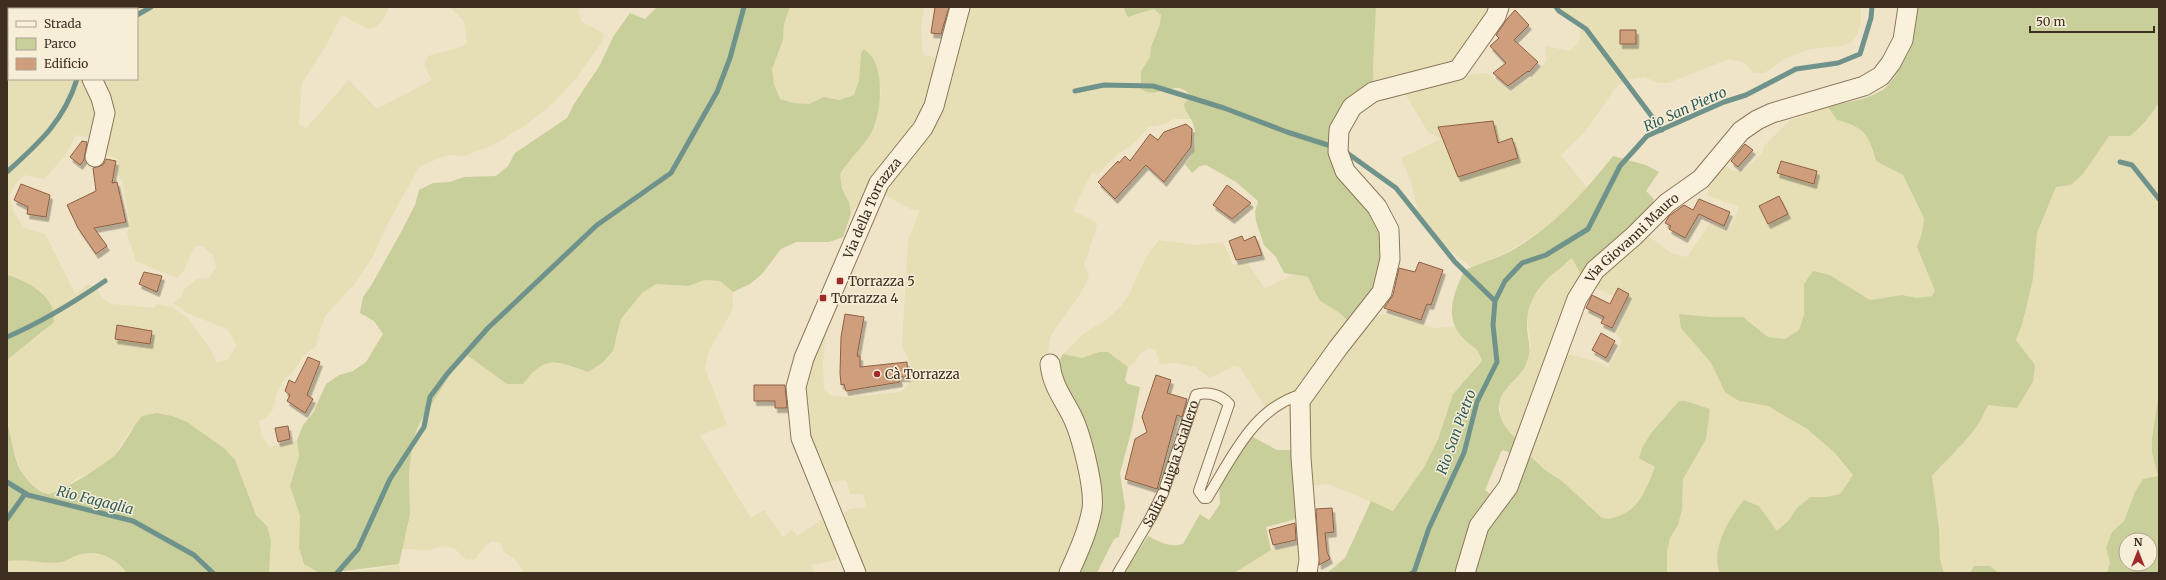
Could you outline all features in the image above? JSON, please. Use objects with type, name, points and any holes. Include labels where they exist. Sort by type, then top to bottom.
[{"type":"street","name":"Via della Torrazza","points":[[856,573],[801,438],[796,387],[804,358],[879,183],[923,128],[934,106],[960,7]]},
{"type":"street","points":[[1306,573],[1309,560],[1301,458],[1300,401],[1382,292],[1390,259],[1388,230],[1386,224],[1376,207],[1345,171],[1338,152],[1338,130],[1352,107],[1373,92],[1458,70],[1496,16],[1499,7]]},
{"type":"street","name":"Via Giovanni Mauro","points":[[1465,573],[1479,526],[1508,487],[1577,299],[1595,270],[1634,236],[1667,203],[1701,179],[1741,131],[1757,120],[1772,113],[1864,86],[1881,76],[1891,63],[1903,40],[1908,7]]},
{"type":"street","points":[[92,80],[101,98],[105,113],[96,157]]},
{"type":"street","points":[[1050,364],[1051,378],[1072,415],[1086,461],[1091,488],[1092,508],[1089,520],[1069,573]]},
{"type":"lane","name":"Salita Luigia Sciallero","points":[[1118,573],[1151,518],[1163,493],[1196,395],[1202,393],[1215,395],[1225,399],[1229,404],[1199,491],[1204,498],[1207,498],[1244,437],[1266,414],[1291,397],[1304,394]]},
{"type":"shaded area","points":[[7,7],[389,7],[385,17],[376,27],[367,29],[342,15],[328,42],[302,83],[299,124],[306,128],[349,80],[377,109],[432,80],[424,65],[428,56],[464,46],[467,42],[464,21],[450,7],[581,7],[578,12],[581,21],[604,34],[602,42],[575,80],[551,105],[525,126],[491,146],[464,156],[448,155],[425,164],[418,169],[388,223],[373,256],[357,281],[326,315],[316,347],[304,355],[293,372],[285,379],[277,393],[273,409],[267,417],[259,421],[262,437],[270,447],[297,440],[299,456],[290,486],[300,516],[299,548],[304,564],[318,572],[329,573],[269,573],[271,541],[267,526],[256,515],[235,460],[225,449],[211,441],[132,428],[115,455],[104,465],[76,479],[64,489],[49,494],[34,488],[24,477],[12,449],[7,423],[7,360],[29,341],[42,333],[43,295],[18,278],[7,275]],"holes":[[[76,135],[105,142],[102,154],[118,159],[117,174],[122,181],[130,223],[127,234],[136,261],[176,278],[183,272],[196,246],[202,246],[213,255],[216,267],[209,278],[197,279],[184,289],[182,296],[173,303],[189,314],[227,329],[237,346],[228,359],[217,363],[211,350],[188,318],[172,307],[157,304],[154,308],[112,304],[103,299],[95,286],[88,284],[76,295],[45,234],[24,228],[13,210],[9,196],[15,184],[24,175],[44,179],[64,157]]]},
{"type":"shaded area","points":[[790,7],[924,7],[921,28],[923,55],[939,58],[921,112],[913,129],[893,151],[851,214],[849,202],[842,189],[839,174],[869,137],[875,122],[881,91],[874,61],[864,49],[861,53],[859,80],[854,95],[839,100],[824,97],[809,104],[794,103],[780,99],[774,84],[772,69],[783,40],[784,24]]},
{"type":"shaded area","points":[[968,7],[1123,7],[1123,10],[1137,15],[1154,9],[1161,15],[1160,24],[1151,47],[1150,57],[1141,71],[1156,94],[1172,88],[1188,93],[1191,98],[1186,113],[1191,119],[1174,119],[1166,124],[1149,127],[1130,147],[1119,153],[1098,174],[1092,172],[1073,211],[1095,221],[1097,226],[1084,265],[1089,275],[1084,288],[1050,337],[1045,374],[1070,430],[1087,508],[1063,573],[859,573],[842,526],[844,513],[850,509],[866,507],[863,494],[850,494],[846,480],[825,483],[812,449],[802,373],[827,322],[823,361],[824,390],[832,396],[849,397],[901,392],[913,379],[913,370],[902,346],[908,240],[920,210],[910,209],[885,195],[885,186],[910,150]]},
{"type":"shaded area","points":[[1376,7],[1497,7],[1450,67],[1374,87],[1373,68]]},
{"type":"shaded area","points":[[1555,7],[1861,7],[1861,22],[1857,35],[1851,43],[1841,46],[1810,49],[1787,58],[1764,73],[1754,73],[1743,62],[1729,59],[1668,83],[1659,83],[1644,77],[1626,80],[1616,87],[1585,132],[1561,155],[1587,188],[1554,222],[1504,254],[1471,267],[1445,246],[1419,216],[1412,185],[1401,158],[1442,139],[1428,132],[1404,92],[1460,76],[1487,73],[1510,92],[1535,75],[1546,61],[1546,46],[1569,51],[1579,43],[1581,26],[1555,11]]},
{"type":"shaded area","points":[[2159,103],[2159,391],[2152,438],[2152,453],[2158,476],[2135,492],[2124,521],[2112,532],[2106,547],[2110,563],[2107,573],[1999,573],[1990,566],[1975,566],[1970,573],[1944,573],[1940,559],[1939,528],[1932,476],[1974,429],[1984,416],[1988,405],[2035,365],[2016,340],[2022,325],[2033,279],[2037,233],[2056,187],[2071,185],[2083,174],[2109,136],[2146,121]]},
{"type":"shaded area","points":[[1828,107],[1837,120],[1852,124],[1865,132],[1872,146],[1876,161],[1903,175],[1924,218],[1922,233],[1917,247],[1935,291],[1932,296],[1917,298],[1902,295],[1870,300],[1830,275],[1804,284],[1804,315],[1799,330],[1785,339],[1768,337],[1743,317],[1711,317],[1679,314],[1691,340],[1711,363],[1726,392],[1739,401],[1768,406],[1807,429],[1834,452],[1853,475],[1840,494],[1826,497],[1810,497],[1797,508],[1788,521],[1777,531],[1759,506],[1744,501],[1734,513],[1727,527],[1720,573],[1667,573],[1667,552],[1670,538],[1678,525],[1682,510],[1683,479],[1690,465],[1679,401],[1643,446],[1655,466],[1640,502],[1627,514],[1607,520],[1601,517],[1562,481],[1545,470],[1527,453],[1564,353],[1595,361],[1608,368],[1623,340],[1616,334],[1629,303],[1590,285],[1646,234],[1671,253],[1687,257],[1710,224],[1726,232],[1730,228],[1739,207],[1707,195],[1712,177],[1722,163],[1733,171],[1744,169],[1762,154],[1764,146],[1789,121]]},
{"type":"shaded area","points":[[1159,240],[1196,245],[1223,242],[1233,265],[1247,262],[1265,289],[1292,275],[1300,274],[1308,277],[1319,300],[1341,314],[1349,323],[1384,314],[1434,328],[1457,326],[1465,340],[1480,352],[1482,361],[1453,394],[1438,439],[1424,467],[1393,511],[1328,484],[1309,486],[1306,400],[1266,409],[1240,367],[1233,366],[1210,378],[1195,367],[1176,363],[1160,364],[1156,350],[1148,348],[1140,354],[1136,362],[1128,367],[1121,363],[1115,356],[1099,352],[1082,358],[1063,354],[1083,334],[1106,320],[1121,306],[1129,295],[1146,257]]},
{"type":"shaded area","points":[[1572,257],[1580,273],[1579,282],[1519,441],[1510,435],[1501,419],[1499,401],[1504,392],[1517,379],[1531,346],[1527,318],[1531,301],[1548,277]]},
{"type":"shaded area","points":[[705,280],[720,281],[733,292],[733,309],[708,353],[705,369],[727,425],[700,435],[751,518],[764,510],[783,537],[792,530],[797,536],[826,517],[837,551],[836,560],[812,565],[813,573],[524,573],[516,560],[504,552],[501,544],[492,541],[485,546],[475,559],[466,560],[454,548],[445,546],[428,550],[401,549],[407,532],[410,515],[409,473],[413,440],[419,424],[464,353],[507,384],[523,384],[533,371],[546,362],[564,364],[588,372],[618,336],[621,319],[642,293],[656,284],[688,286]]},
{"type":"shaded area","points":[[1302,546],[1303,573],[1234,573],[1271,550]]},
{"type":"shaded area","points":[[82,554],[105,555],[119,562],[127,573],[7,573],[7,561],[23,559],[61,562]]},
{"type":"shaded area","points":[[399,564],[400,573],[339,573],[383,568]]},
{"type":"green space","points":[[657,7],[790,7],[784,24],[783,40],[772,69],[774,84],[780,99],[794,103],[809,104],[824,97],[839,100],[854,95],[859,80],[861,53],[864,49],[872,57],[877,68],[879,78],[880,100],[876,121],[868,138],[840,174],[842,189],[849,202],[851,214],[843,237],[829,242],[796,242],[781,249],[762,274],[750,284],[733,292],[720,281],[705,280],[688,286],[656,284],[642,293],[621,319],[613,351],[602,363],[588,372],[559,363],[545,364],[531,374],[523,384],[507,384],[464,353],[419,424],[413,440],[409,473],[410,515],[399,564],[329,573],[318,572],[304,564],[299,548],[300,516],[290,486],[299,456],[297,440],[303,425],[313,413],[326,384],[339,375],[353,371],[366,362],[383,334],[374,321],[360,313],[363,297],[400,234],[415,205],[419,190],[433,183],[450,182],[464,177],[496,176],[508,166],[515,153],[567,118],[574,104],[600,65],[613,37],[630,13],[645,19]]},
{"type":"green space","points":[[1123,7],[1376,7],[1373,68],[1374,87],[1330,129],[1382,223],[1380,283],[1349,323],[1341,314],[1319,300],[1308,277],[1284,273],[1276,257],[1264,245],[1256,221],[1255,212],[1258,201],[1236,182],[1206,165],[1200,166],[1192,173],[1185,164],[1192,155],[1195,144],[1194,126],[1184,104],[1191,97],[1186,91],[1180,88],[1154,93],[1141,89],[1141,71],[1150,57],[1151,47],[1160,24],[1161,15],[1154,9],[1128,17]]},
{"type":"green space","points":[[1916,7],[2159,7],[2159,103],[2146,121],[2130,136],[2109,136],[2083,174],[2071,185],[2056,187],[2037,233],[2033,279],[2022,325],[2016,340],[2035,365],[2033,382],[2017,408],[1988,405],[1977,425],[1963,443],[1932,476],[1939,528],[1940,559],[1944,573],[1720,573],[1717,554],[1719,545],[1727,525],[1744,500],[1759,506],[1777,531],[1788,521],[1797,508],[1810,497],[1826,497],[1840,494],[1853,475],[1834,452],[1807,429],[1768,406],[1739,401],[1725,392],[1711,363],[1681,328],[1679,314],[1711,317],[1743,317],[1768,337],[1785,339],[1799,330],[1804,315],[1804,284],[1813,271],[1830,275],[1870,300],[1902,295],[1917,298],[1932,296],[1935,291],[1917,247],[1922,233],[1924,218],[1903,175],[1876,161],[1871,144],[1864,133],[1854,126],[1837,120],[1828,107],[1867,97],[1879,92],[1887,86],[1894,78],[1906,54],[1913,29]]},
{"type":"green space","points":[[1613,156],[1646,165],[1659,172],[1646,191],[1654,199],[1652,206],[1579,282],[1580,273],[1572,258],[1549,277],[1536,293],[1530,305],[1527,318],[1529,348],[1528,358],[1521,372],[1504,392],[1500,399],[1499,405],[1501,419],[1509,432],[1519,441],[1514,455],[1503,450],[1501,452],[1485,490],[1493,496],[1458,573],[1327,573],[1345,558],[1371,501],[1393,511],[1424,467],[1438,439],[1453,394],[1482,361],[1477,351],[1458,332],[1452,315],[1452,307],[1456,289],[1464,271],[1473,266],[1503,255],[1520,246],[1550,224],[1577,198]]},
{"type":"green space","points":[[7,275],[20,279],[33,286],[49,301],[53,309],[54,322],[7,360]]},
{"type":"green space","points":[[1099,352],[1108,352],[1128,367],[1125,380],[1128,384],[1140,387],[1132,429],[1120,473],[1125,507],[1119,537],[1114,539],[1097,573],[1073,573],[1095,513],[1057,365],[1063,354],[1082,358]]},
{"type":"green space","points":[[2159,391],[2159,573],[2107,573],[2110,563],[2106,547],[2112,532],[2124,521],[2135,492],[2143,479],[2158,476],[2152,453],[2152,438]]},
{"type":"green space","points":[[1679,401],[1685,401],[1710,409],[1706,439],[1683,479],[1682,510],[1678,525],[1670,538],[1667,552],[1667,573],[1469,573],[1477,543],[1527,453],[1545,470],[1562,481],[1601,517],[1608,519],[1616,517],[1624,514],[1637,504],[1645,490],[1655,467],[1639,458],[1643,446],[1652,432]]},
{"type":"green space","points":[[157,413],[172,416],[187,422],[225,449],[235,460],[256,515],[267,526],[271,541],[269,573],[127,573],[118,563],[107,557],[89,553],[56,563],[21,560],[7,561],[7,423],[18,466],[28,481],[41,492],[48,494],[72,484],[111,458],[120,449],[142,416]]},
{"type":"green space","points":[[1251,436],[1277,450],[1297,450],[1300,518],[1266,527],[1271,550],[1234,573],[1124,573],[1148,536],[1169,545],[1183,544],[1200,514],[1209,520],[1220,504],[1219,484]]},
{"type":"green space","points":[[1974,566],[1990,566],[1999,573],[1970,573]]},
{"type":"building","points":[[935,7],[949,7],[941,34],[931,33]]},
{"type":"building","points":[[1515,10],[1529,25],[1514,40],[1538,62],[1529,72],[1528,71],[1508,86],[1493,73],[1506,63],[1490,46],[1499,38],[1496,35]]},
{"type":"building","points":[[1620,30],[1636,30],[1636,44],[1620,44]]},
{"type":"building","points":[[1493,121],[1498,143],[1512,138],[1518,158],[1458,177],[1438,127]]},
{"type":"building","points":[[1186,124],[1192,129],[1191,147],[1164,182],[1146,165],[1115,199],[1098,182],[1118,161],[1119,163],[1125,156],[1130,161],[1150,134],[1158,140],[1164,132]]},
{"type":"building","points":[[82,141],[87,142],[84,160],[80,165],[70,157]]},
{"type":"building","points":[[1745,144],[1753,150],[1738,167],[1731,161]]},
{"type":"building","points":[[106,159],[116,161],[112,183],[117,182],[126,222],[94,228],[107,246],[96,254],[78,228],[67,205],[96,191],[93,168],[103,165]]},
{"type":"building","points":[[1781,161],[1817,171],[1814,184],[1777,173]]},
{"type":"building","points":[[21,184],[50,195],[46,217],[27,214],[28,207],[14,200]]},
{"type":"building","points":[[1227,185],[1251,203],[1232,219],[1213,205]]},
{"type":"building","points":[[1779,196],[1788,214],[1768,224],[1759,206]]},
{"type":"building","points":[[1699,199],[1730,212],[1724,226],[1699,214],[1685,238],[1669,229],[1671,226],[1665,223],[1669,216],[1684,205],[1693,210]]},
{"type":"building","points":[[1242,236],[1244,241],[1255,236],[1262,255],[1236,260],[1229,241]]},
{"type":"building","points":[[1419,262],[1443,270],[1431,305],[1427,304],[1421,320],[1384,308],[1393,295],[1399,268],[1415,272]]},
{"type":"building","points":[[144,272],[162,276],[157,292],[139,284]]},
{"type":"building","points":[[1618,288],[1629,294],[1612,328],[1601,323],[1604,317],[1586,308],[1592,295],[1610,304]]},
{"type":"building","points":[[845,314],[864,317],[857,356],[860,356],[860,367],[907,362],[908,377],[899,377],[900,382],[846,391],[844,384],[841,385],[840,373],[841,337]]},
{"type":"building","points":[[117,325],[152,331],[150,344],[115,339]]},
{"type":"building","points":[[1601,333],[1615,341],[1606,358],[1592,350]]},
{"type":"building","points":[[308,357],[320,362],[307,395],[313,399],[305,413],[287,401],[290,395],[285,391],[289,380],[295,383]]},
{"type":"building","points":[[1156,375],[1171,380],[1167,393],[1187,399],[1182,417],[1177,415],[1157,489],[1125,479],[1135,439],[1147,432],[1142,417]]},
{"type":"building","points":[[754,385],[785,385],[787,408],[775,408],[775,401],[754,401]]},
{"type":"building","points":[[288,426],[290,439],[278,442],[275,428]]},
{"type":"building","points":[[1332,508],[1334,532],[1325,533],[1327,552],[1330,559],[1319,565],[1316,509]]},
{"type":"building","points":[[1295,523],[1296,540],[1273,545],[1269,530]]},
{"type":"waterway","points":[[138,14],[151,7]]},
{"type":"waterway","points":[[337,573],[358,549],[390,479],[424,427],[430,397],[447,374],[488,328],[597,225],[671,173],[717,92],[730,58],[744,7]]},
{"type":"waterway","points":[[1556,7],[1559,11],[1586,29],[1662,130]]},
{"type":"waterway","name":"Rio San Pietro","points":[[1412,573],[1414,572],[1429,528],[1464,453],[1477,402],[1497,362],[1493,325],[1495,301],[1505,281],[1522,263],[1546,255],[1588,229],[1620,166],[1647,136],[1724,102],[1746,95],[1796,69],[1838,63],[1860,54],[1871,18],[1872,7]]},
{"type":"waterway","points":[[7,172],[40,141],[58,119],[72,94],[77,80]]},
{"type":"waterway","points":[[1075,91],[1104,85],[1153,86],[1224,108],[1287,132],[1334,147]]},
{"type":"waterway","points":[[1343,150],[1396,188],[1455,262],[1495,301]]},
{"type":"waterway","points":[[2120,162],[2132,165],[2159,199]]},
{"type":"waterway","points":[[7,337],[57,312],[105,281]]},
{"type":"waterway","name":"Rio Fagaglia","points":[[7,482],[28,495],[133,521],[194,555],[213,573]]},
{"type":"waterway","points":[[7,519],[25,494]]},
{"type":"place","name":"Torrazza 5","points":[[840,281]]},
{"type":"place","name":"Torrazza 4","points":[[823,298]]},
{"type":"place","name":"Cà Torrazza","points":[[877,374]]}]
